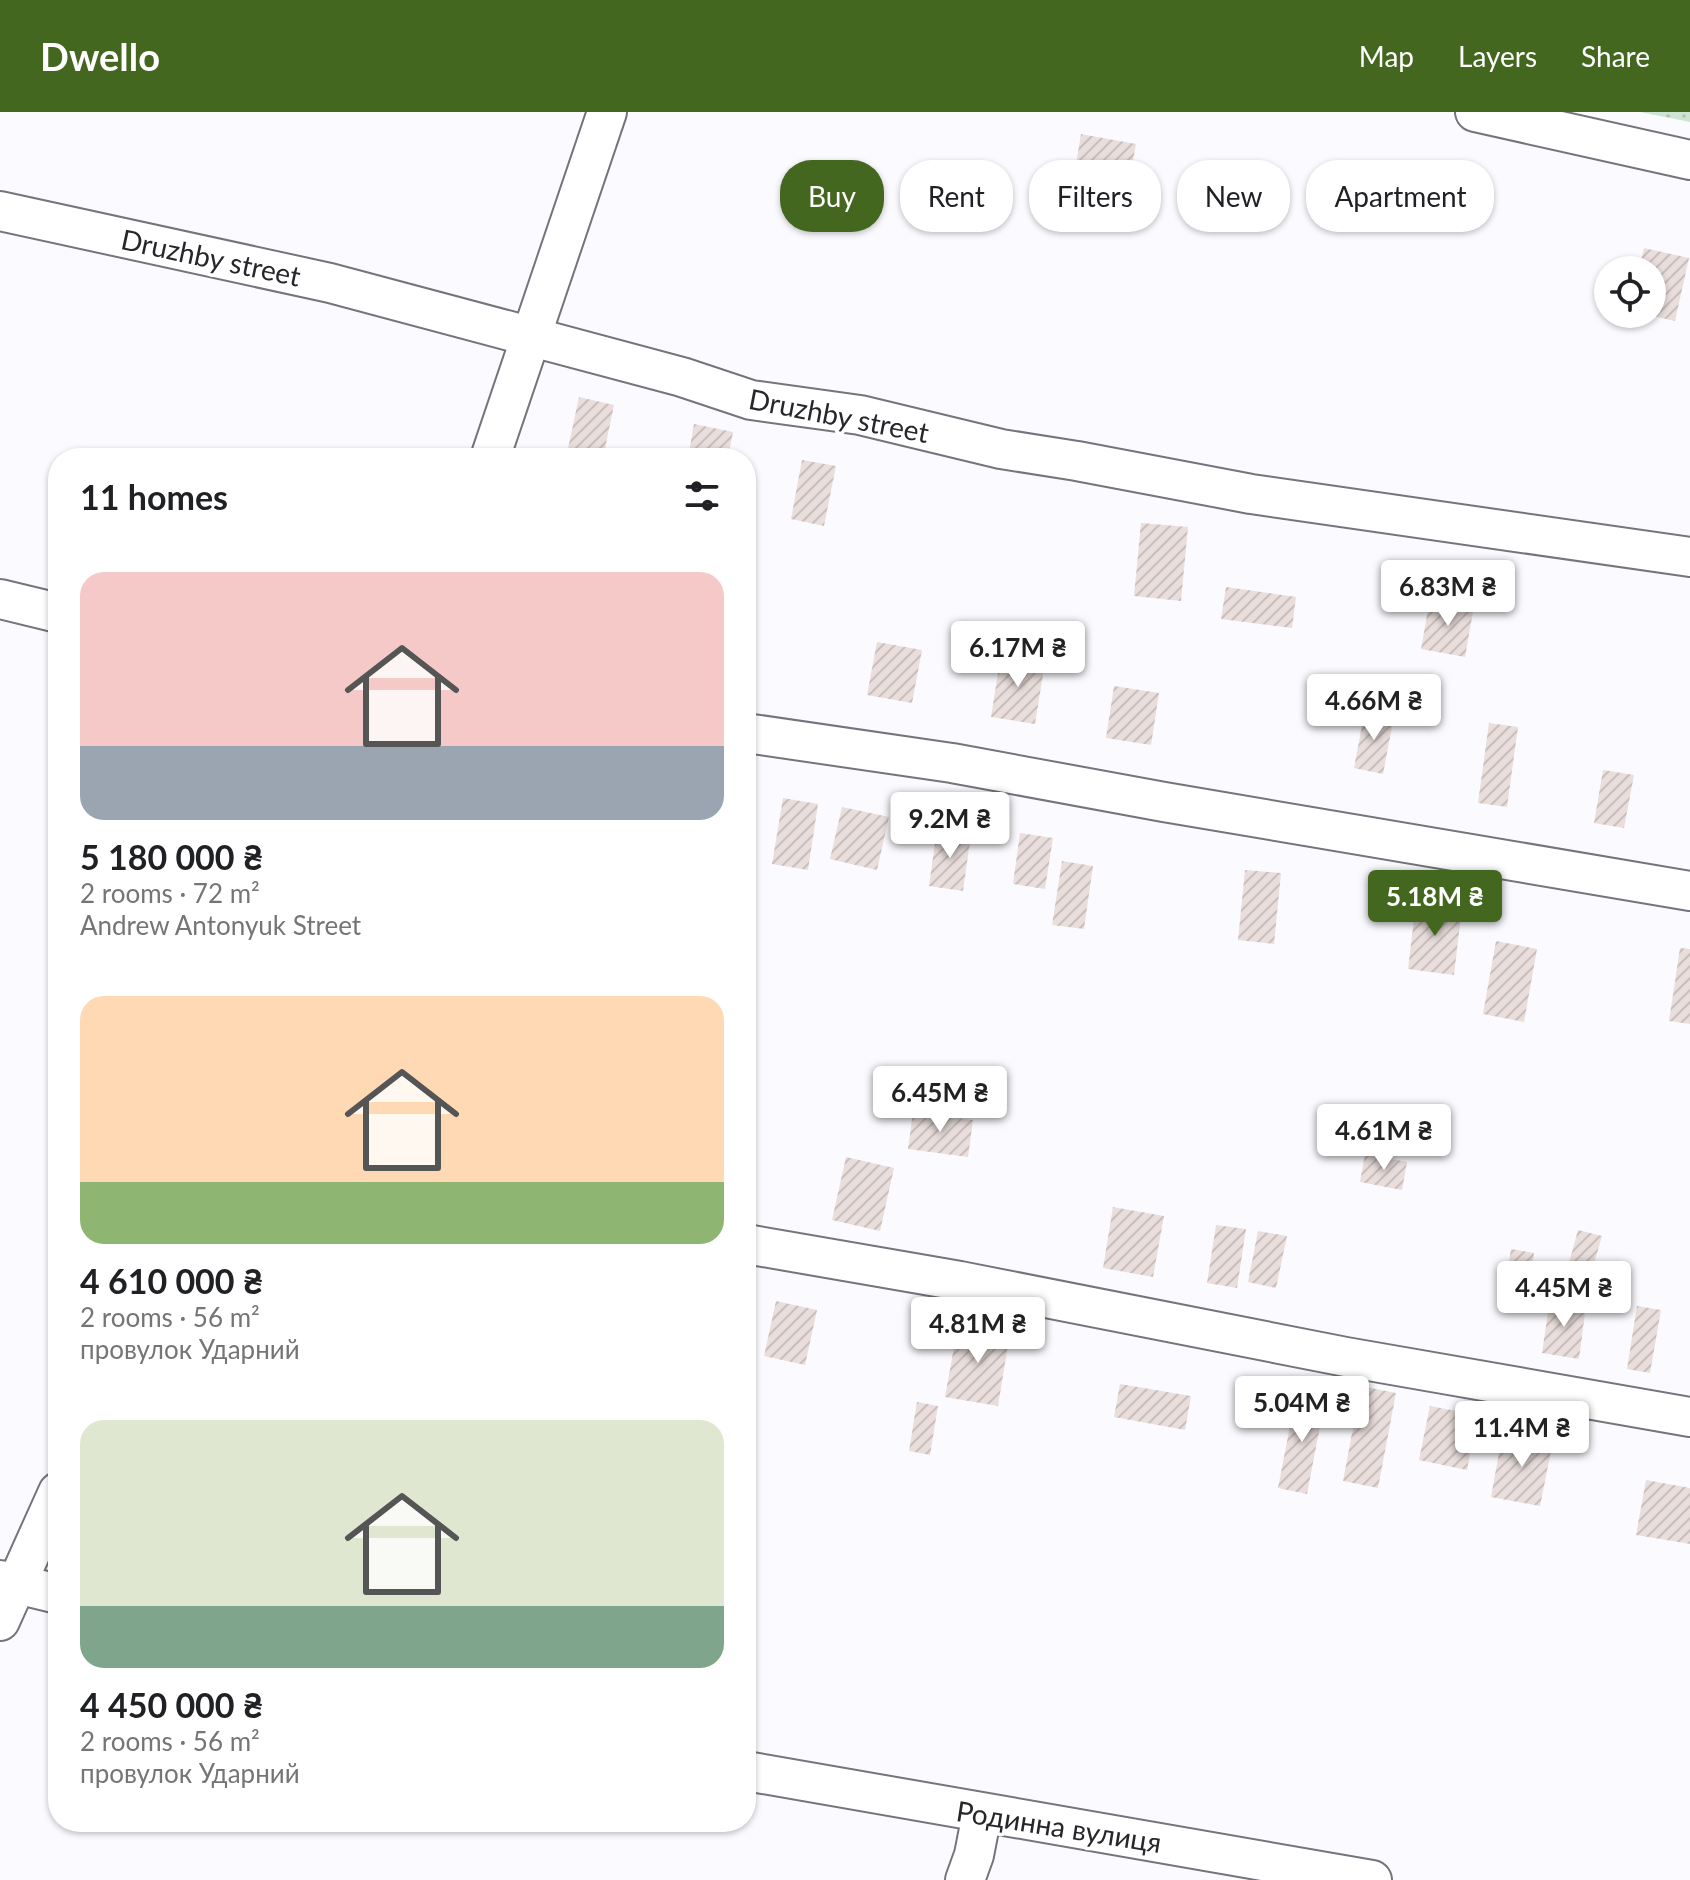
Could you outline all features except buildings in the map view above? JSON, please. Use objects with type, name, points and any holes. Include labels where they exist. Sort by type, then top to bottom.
[{"type":"street","points":[[494,448],[607,112]]},
{"type":"street","points":[[1475,112],[1690,160]]},
{"type":"street","name":"Druzhby street","points":[[0,211],[330,283],[682,377],[751,400],[860,415],[1001,449],[1251,494],[1690,557]]},
{"type":"street","points":[[0,599],[48,611]]},
{"type":"street","points":[[756,734],[952,763],[1690,891]]},
{"type":"street","points":[[756,1246],[960,1281],[1346,1357],[1690,1417]]},
{"type":"street","points":[[0,1621],[9,1582],[48,1510]]},
{"type":"street","points":[[9,1582],[48,1592]]},
{"type":"street","name":"Родинна вулиця","points":[[756,1773],[1372,1880]]},
{"type":"street","points":[[965,1880],[974,1855],[982,1814]]},
{"type":"green space","points":[[1640,112],[1690,112],[1690,122]]}]
